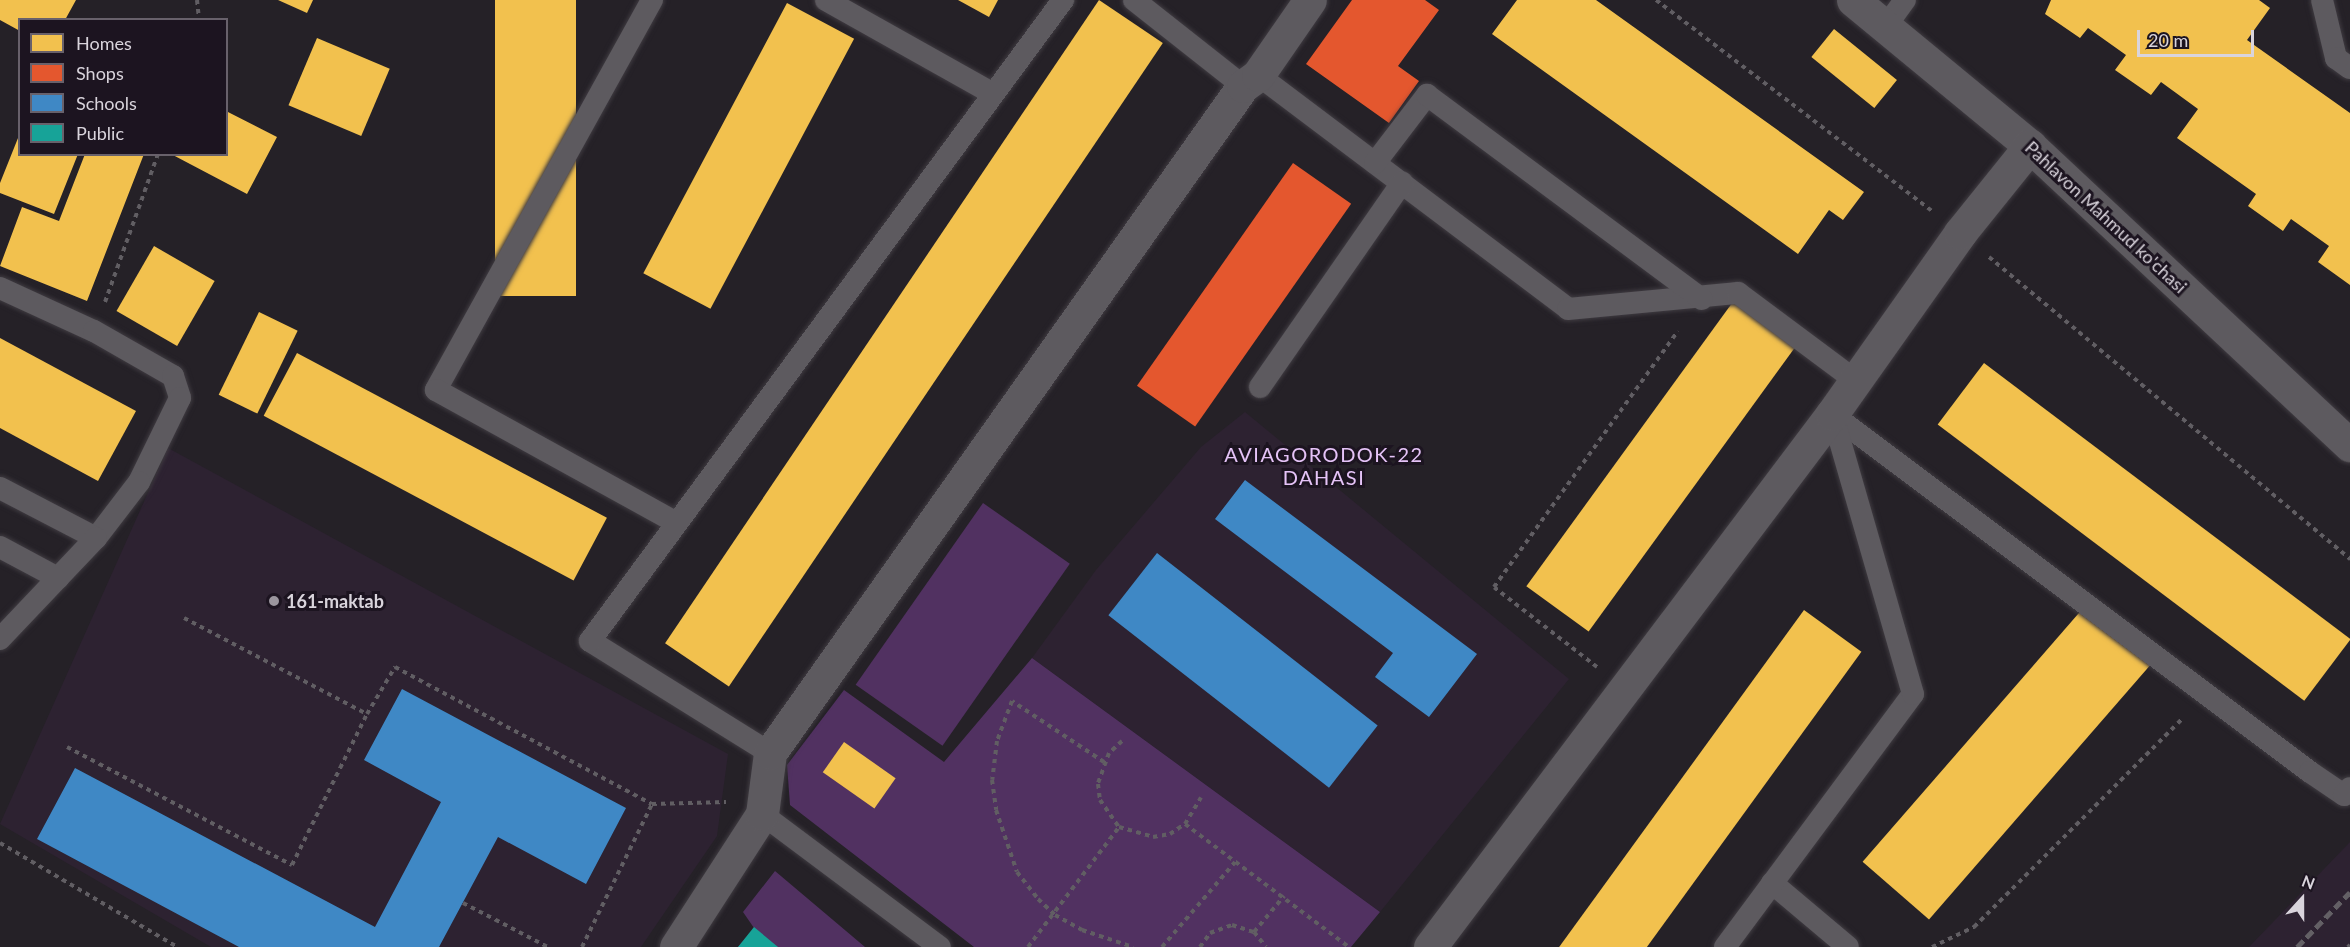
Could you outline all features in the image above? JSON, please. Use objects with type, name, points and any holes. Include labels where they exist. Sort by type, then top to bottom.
[{"type":"street","points":[[676,947],[762,808],[770,753],[1310,0]]},
{"type":"street","name":"Pahlavon Mahmud ko'chasi","points":[[1853,0],[2030,146],[2350,445]]},
{"type":"street","points":[[1430,947],[1832,414],[1960,232],[2030,146]]},
{"type":"lane","points":[[652,0],[436,390],[677,524]]},
{"type":"lane","points":[[826,0],[992,93]]},
{"type":"lane","points":[[770,753],[590,641],[992,93],[1063,0]]},
{"type":"lane","points":[[1134,0],[1375,163],[1568,309],[1702,299],[1738,292],[1856,381]]},
{"type":"lane","points":[[1886,26],[1905,0]]},
{"type":"lane","points":[[2322,0],[2336,58],[2350,68]]},
{"type":"lane","points":[[1375,163],[1427,95],[1702,299]]},
{"type":"lane","points":[[1260,387],[1402,183]]},
{"type":"lane","points":[[0,288],[94,331],[173,376],[180,399],[139,482],[96,538],[0,639]]},
{"type":"lane","points":[[1832,414],[2344,795],[2350,788]]},
{"type":"lane","points":[[1725,947],[1913,694],[1832,414]]},
{"type":"lane","points":[[0,488],[96,538]]},
{"type":"lane","points":[[0,547],[58,578]]},
{"type":"lane","points":[[762,808],[940,947]]},
{"type":"lane","points":[[1772,883],[1848,947]]},
{"type":"path","points":[[197,0],[199,18]]},
{"type":"path","points":[[1656,0],[1960,232],[2350,559]]},
{"type":"path","points":[[94,331],[157,156]]},
{"type":"path","points":[[1625,689],[1494,587],[1702,299]]},
{"type":"path","points":[[184,618],[367,714]]},
{"type":"path","points":[[67,747],[292,866],[367,714],[395,667],[652,804],[762,808]]},
{"type":"path","points":[[1932,947],[1974,927],[2207,693]]},
{"type":"path","points":[[1104,762],[1012,700],[997,741],[992,780],[996,810],[1017,872],[1055,915],[1082,930],[1133,947]]},
{"type":"path","points":[[1122,741],[1104,762],[1098,784],[1100,801],[1119,827],[1153,837],[1170,834],[1185,824],[1201,797]]},
{"type":"path","points":[[582,947],[652,804]]},
{"type":"path","points":[[1185,824],[1284,896],[1349,947]]},
{"type":"path","points":[[1028,947],[1055,915],[1119,827]]},
{"type":"path","points":[[0,843],[177,947]]},
{"type":"path","points":[[1162,947],[1235,862]]},
{"type":"path","points":[[1254,932],[1284,896]]},
{"type":"path","points":[[463,903],[548,947]]},
{"type":"path","points":[[1200,947],[1210,933],[1220,927],[1232,925],[1254,932],[1266,947]]},
{"type":"shaded area","points":[[1245,412],[1569,679],[1380,912],[1032,658],[1096,570],[1201,447]]},
{"type":"shaded area","name":"161-maktab","points":[[168,448],[728,754],[717,836],[641,947],[211,947],[0,824]]},
{"type":"shaded area","points":[[983,503],[1070,564],[942,746],[856,685]]},
{"type":"shaded area","points":[[1032,658],[1380,912],[1351,947],[974,947],[790,805],[787,765],[844,690],[944,762]]},
{"type":"shaded area","points":[[2350,842],[2350,947],[2249,947]]},
{"type":"shaded area","points":[[775,871],[865,947],[738,947],[754,928],[743,912]]},
{"type":"building: Homes","points":[[0,0],[76,0],[66,18],[18,18],[18,30],[0,20]]},
{"type":"building: Homes","points":[[278,0],[313,0],[307,13]]},
{"type":"building: Homes","points":[[495,0],[576,0],[576,296],[495,296]]},
{"type":"building: Homes","points":[[958,0],[998,0],[989,17]]},
{"type":"building: Homes","points":[[1099,0],[1163,43],[729,686],[665,643]]},
{"type":"building: Homes","points":[[1517,0],[1596,0],[1864,192],[1843,220],[1829,210],[1798,254],[1492,34]]},
{"type":"building: Homes","points":[[2051,0],[2259,0],[2270,8],[2247,40],[2350,113],[2350,285],[2318,262],[2329,246],[2291,219],[2283,231],[2248,206],[2256,194],[2177,138],[2198,109],[2161,82],[2151,95],[2115,70],[2126,55],[2088,28],[2080,38],[2045,14]]},
{"type":"building: Homes","points":[[787,3],[854,39],[710,309],[643,273]]},
{"type":"building: Homes","points":[[1834,29],[1897,80],[1874,108],[1811,57]]},
{"type":"building: Homes","points":[[317,38],[390,69],[361,136],[288,105]]},
{"type":"building: Homes","points":[[228,112],[277,137],[247,194],[175,156],[228,156]]},
{"type":"building: Homes","points":[[18,138],[18,156],[77,156],[54,214],[0,193],[0,183]]},
{"type":"building: Homes","points":[[84,156],[143,156],[87,301],[0,266],[22,207],[59,221]]},
{"type":"building: Homes","points":[[154,246],[215,281],[177,346],[116,311]]},
{"type":"building: Homes","points":[[1735,299],[1797,344],[1589,631],[1526,586]]},
{"type":"building: Homes","points":[[259,312],[298,331],[257,414],[219,395]]},
{"type":"building: Homes","points":[[0,338],[136,411],[98,481],[0,428]]},
{"type":"building: Homes","points":[[297,353],[607,518],[574,580],[264,416]]},
{"type":"building: Homes","points":[[1984,363],[2350,639],[2304,701],[1938,424]]},
{"type":"building: Homes","points":[[2085,606],[2151,664],[1929,920],[1863,862]]},
{"type":"building: Homes","points":[[1804,610],[1861,652],[1647,947],[1559,947]]},
{"type":"building: Homes","points":[[844,742],[896,778],[874,808],[823,772]]},
{"type":"building: Shops","points":[[1352,0],[1425,0],[1439,10],[1398,66],[1419,81],[1389,123],[1306,64]]},
{"type":"building: Shops","points":[[1293,163],[1351,204],[1195,427],[1137,386]]},
{"type":"building: Schools","points":[[1245,480],[1477,654],[1429,717],[1375,677],[1393,653],[1215,519]]},
{"type":"building: Schools","points":[[1157,553],[1378,725],[1329,788],[1108,615]]},
{"type":"building: Schools","points":[[402,689],[626,808],[586,884],[498,837],[439,947],[239,947],[37,839],[75,768],[375,927],[441,802],[364,760]]},
{"type":"building: Public","points":[[754,927],[778,947],[738,947]]},
{"type":"railway","points":[[2297,947],[2350,892]]},
{"type":"place","name":"161-maktab","points":[[274,601]]},
{"type":"district","name":"AVIAGORODOK-22 DAHASI","points":[[1324,466]]}]
